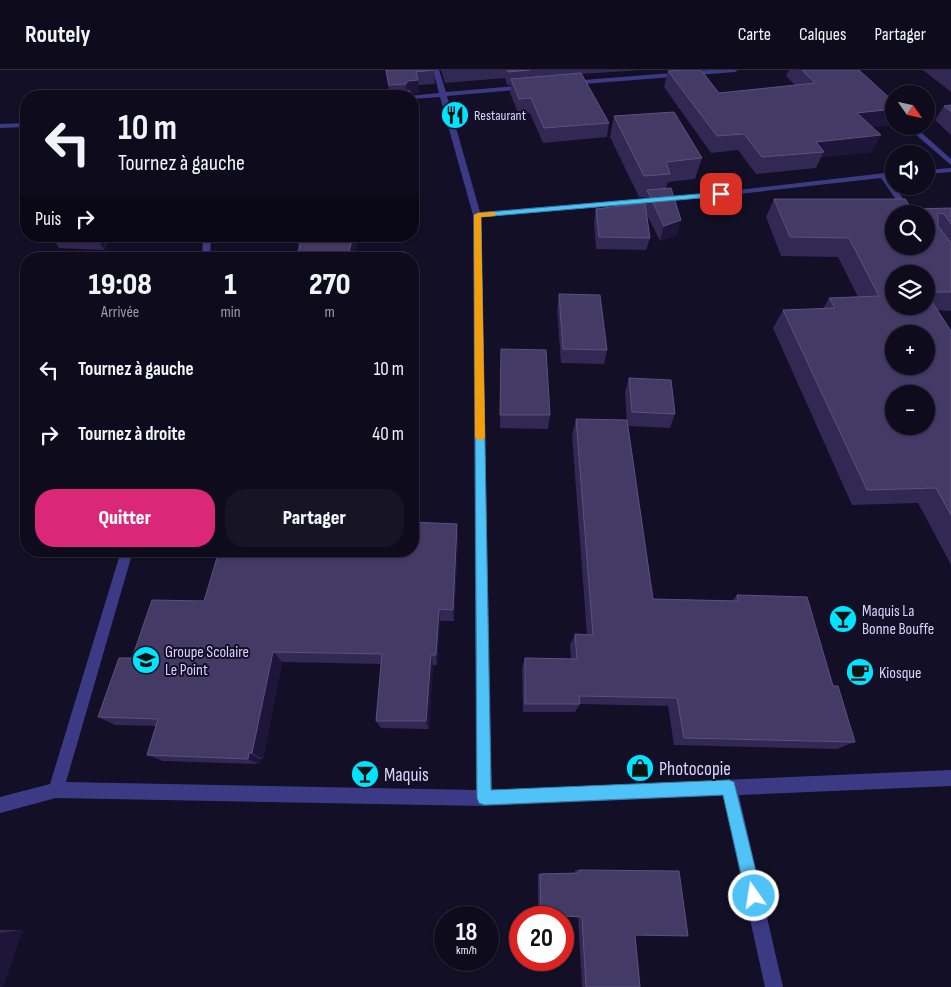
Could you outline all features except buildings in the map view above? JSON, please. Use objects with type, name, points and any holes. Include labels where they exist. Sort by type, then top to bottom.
[{"type":"street","points":[[436,70],[478,215],[484,798]]},
{"type":"street","points":[[561,84],[735,70]]},
{"type":"street","points":[[419,96],[532,86]]},
{"type":"street","points":[[0,126],[20,124]]},
{"type":"street","points":[[919,135],[951,163]]},
{"type":"street","points":[[935,171],[951,170]]},
{"type":"street","points":[[478,215],[703,196],[883,175],[904,205]]},
{"type":"street","points":[[56,790],[125,557]]},
{"type":"street","points":[[0,805],[56,790],[484,798],[951,778]]},
{"type":"street","points":[[729,787],[774,987]]},
{"type":"slow traffic","points":[[480,437],[478,215],[493,214]]},
{"type":"place","name":"Restaurant","points":[[455,115]]},
{"type":"place","name":"Maquis La Bonne Bouffe","points":[[843,619]]},
{"type":"place","name":"Groupe Scolaire Le Point","points":[[146,660]]},
{"type":"place","name":"Kiosque","points":[[860,672]]},
{"type":"place","name":"Photocopie","points":[[640,768]]},
{"type":"place","name":"Maquis","points":[[365,774]]},
{"type":"route","points":[[721,194],[478,215],[484,798],[729,787],[754,896]]}]
